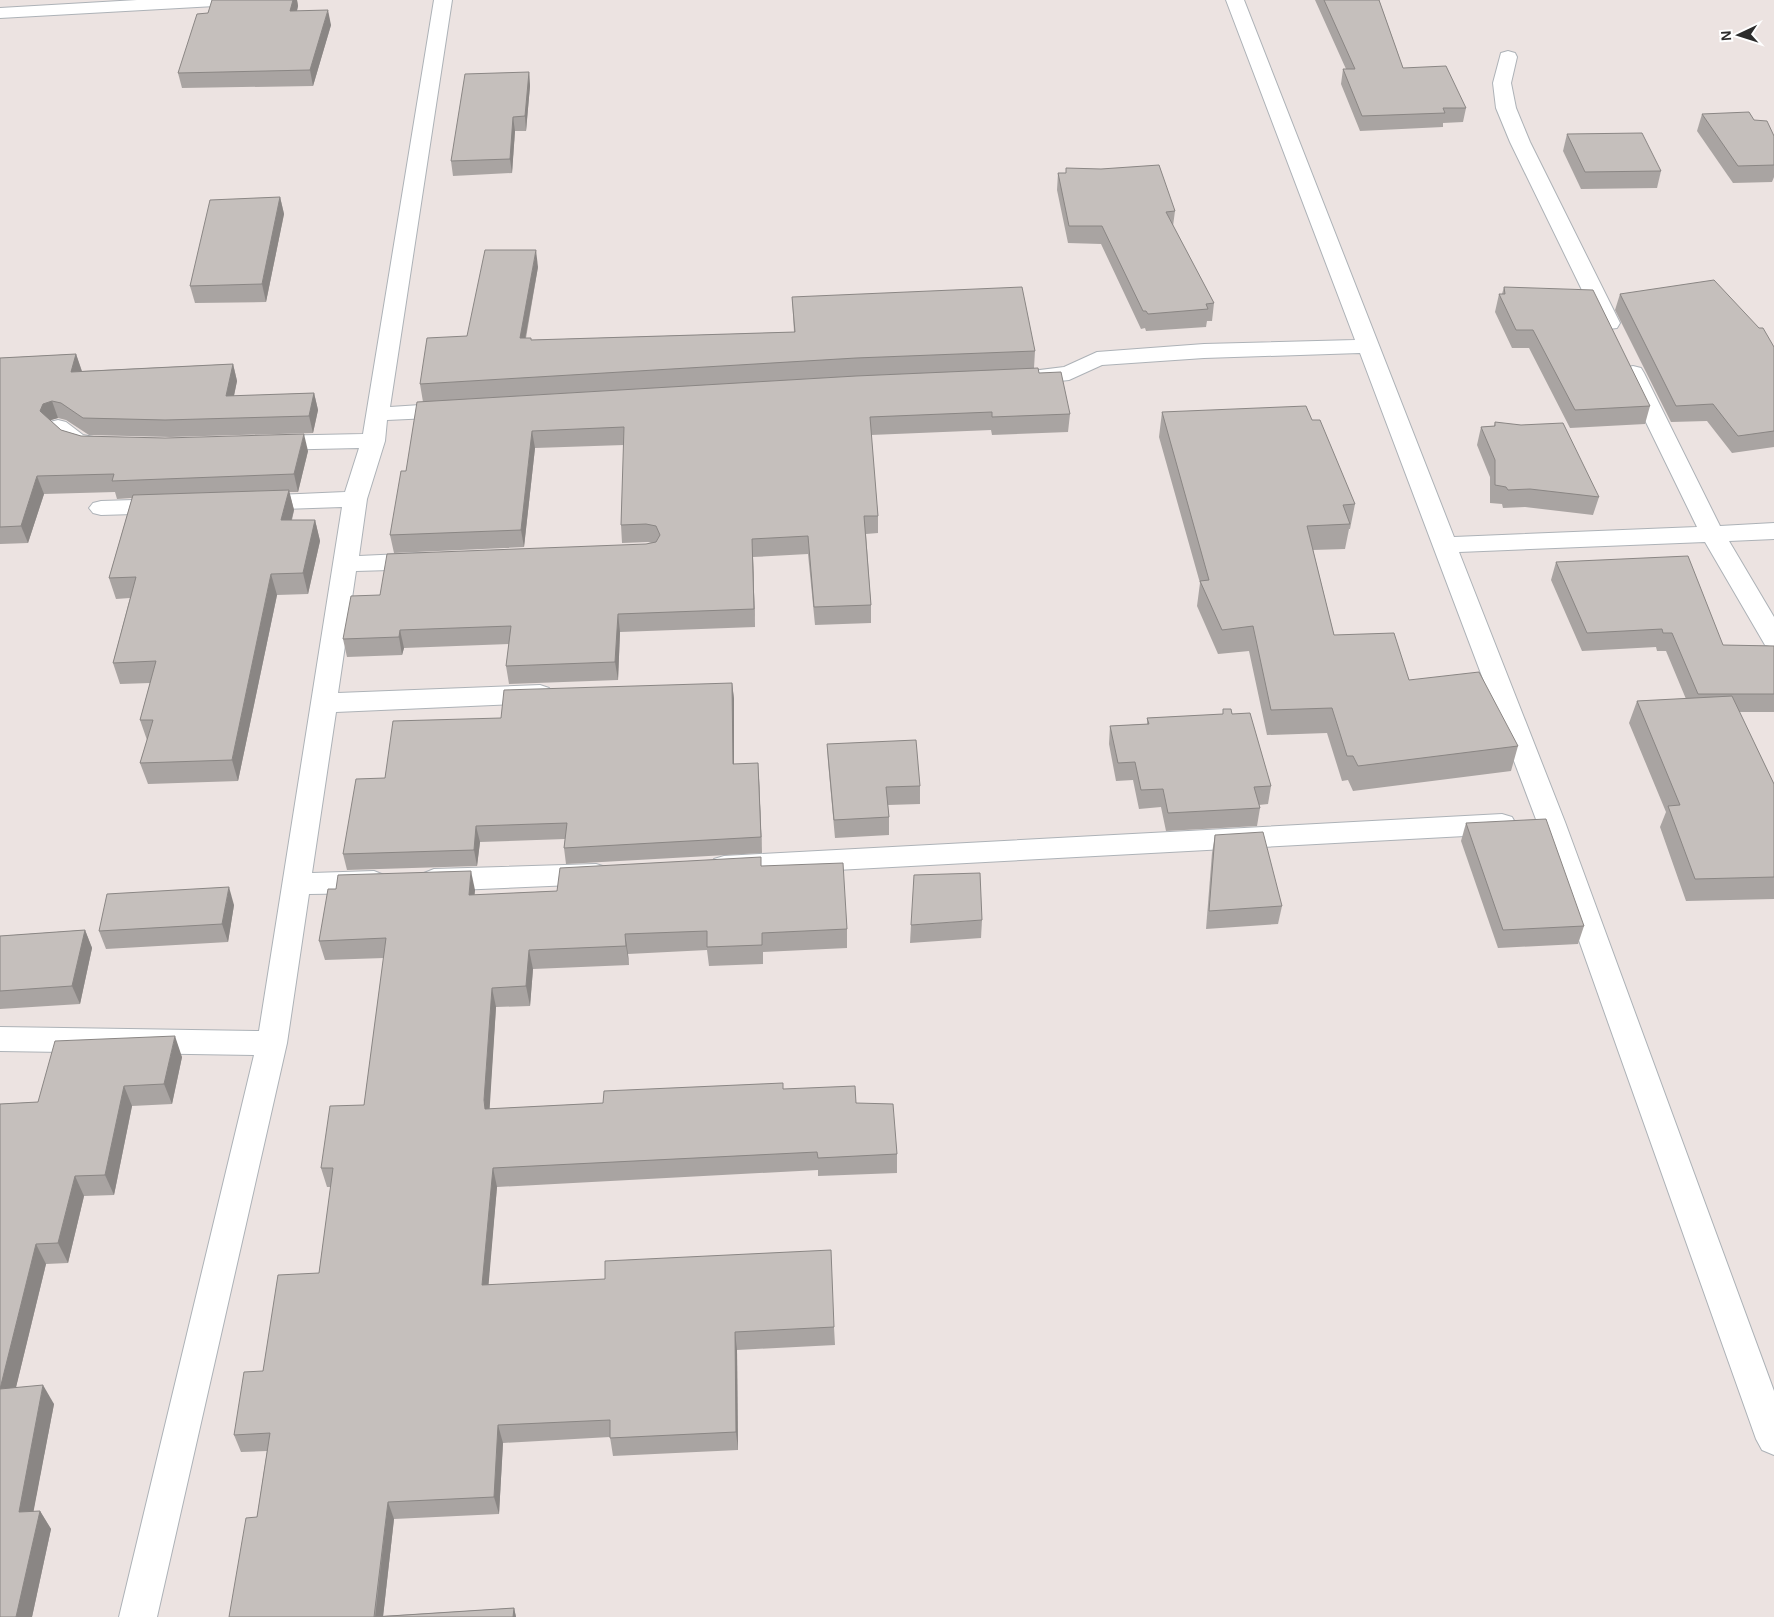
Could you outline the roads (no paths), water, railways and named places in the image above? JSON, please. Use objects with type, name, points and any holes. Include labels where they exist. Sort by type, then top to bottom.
[{"type":"street","points":[[0,13],[233,0]]},
{"type":"street","points":[[138,1617],[272,1043],[355,499],[372,441],[377,414],[444,0]]},
{"type":"street","points":[[1235,0],[1551,822],[1774,1439]]},
{"type":"street","points":[[1508,57],[1502,83],[1506,108],[1520,142],[1712,533],[1774,639]]},
{"type":"street","points":[[1000,379],[1069,373],[1097,359],[1126,356],[1368,346]]},
{"type":"street","points":[[377,414],[476,408]]},
{"type":"street","points":[[58,427],[76,441],[87,444],[114,445]]},
{"type":"street","points":[[245,444],[372,441]]},
{"type":"street","points":[[232,504],[355,499]]},
{"type":"street","points":[[101,508],[188,505]]},
{"type":"street","points":[[1446,545],[1774,531]]},
{"type":"street","points":[[345,564],[443,560]]},
{"type":"street","points":[[324,703],[561,693]]},
{"type":"street","points":[[700,867],[1551,822]]},
{"type":"street","points":[[296,884],[622,872]]},
{"type":"street","points":[[0,1039],[272,1043]]}]
